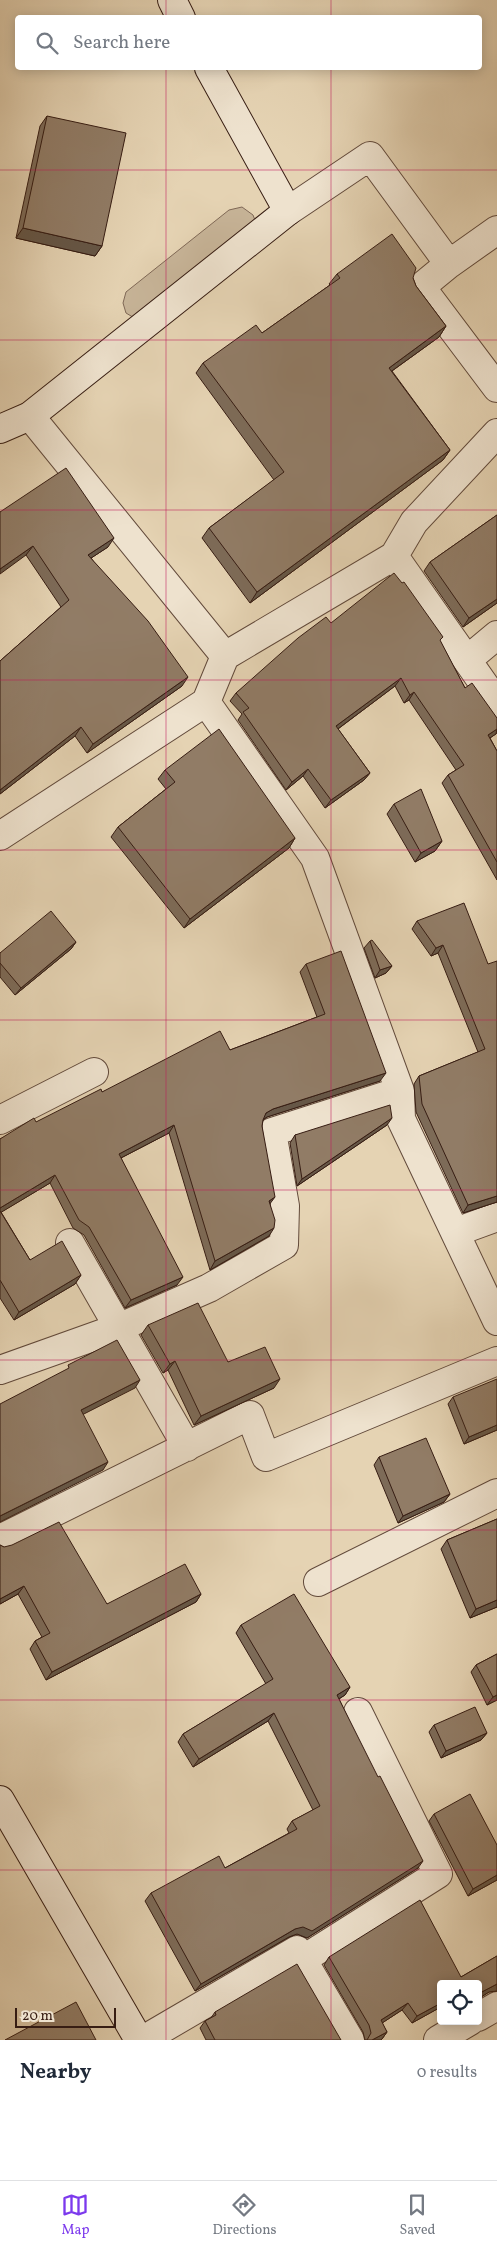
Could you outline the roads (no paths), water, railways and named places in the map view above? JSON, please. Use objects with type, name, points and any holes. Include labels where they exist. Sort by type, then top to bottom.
[{"type":"street","points":[[172,0],[180,15]]},
{"type":"street","points":[[210,70],[288,211]]},
{"type":"street","points":[[0,428],[30,416],[288,211],[370,156],[449,264]]},
{"type":"street","points":[[497,230],[449,264],[421,287],[497,388]]},
{"type":"street","points":[[30,416],[224,656]]},
{"type":"street","points":[[0,836],[206,702],[224,656],[394,556],[414,522],[497,433]]},
{"type":"street","points":[[394,556],[497,703]]},
{"type":"street","points":[[467,660],[497,635]]},
{"type":"street","points":[[206,702],[315,858],[400,1091],[401,1119],[497,1321]]},
{"type":"street","points":[[0,1120],[94,1072]]},
{"type":"street","points":[[0,1370],[118,1328],[209,1288],[284,1244],[285,1206],[272,1132],[400,1091]]},
{"type":"street","points":[[456,1232],[497,1217]]},
{"type":"street","points":[[70,1243],[187,1447]]},
{"type":"street","points":[[0,1539],[250,1415],[266,1457],[497,1362]]},
{"type":"street","points":[[318,1582],[497,1493]]},
{"type":"street","points":[[302,1960],[438,1874],[358,1712]]},
{"type":"street","points":[[0,1800],[139,2040]]},
{"type":"street","points":[[143,2040],[297,1950],[350,2040]]},
{"type":"street","points":[[482,2015],[497,2006]]},
{"type":"street","points":[[438,2040],[463,2025]]}]
